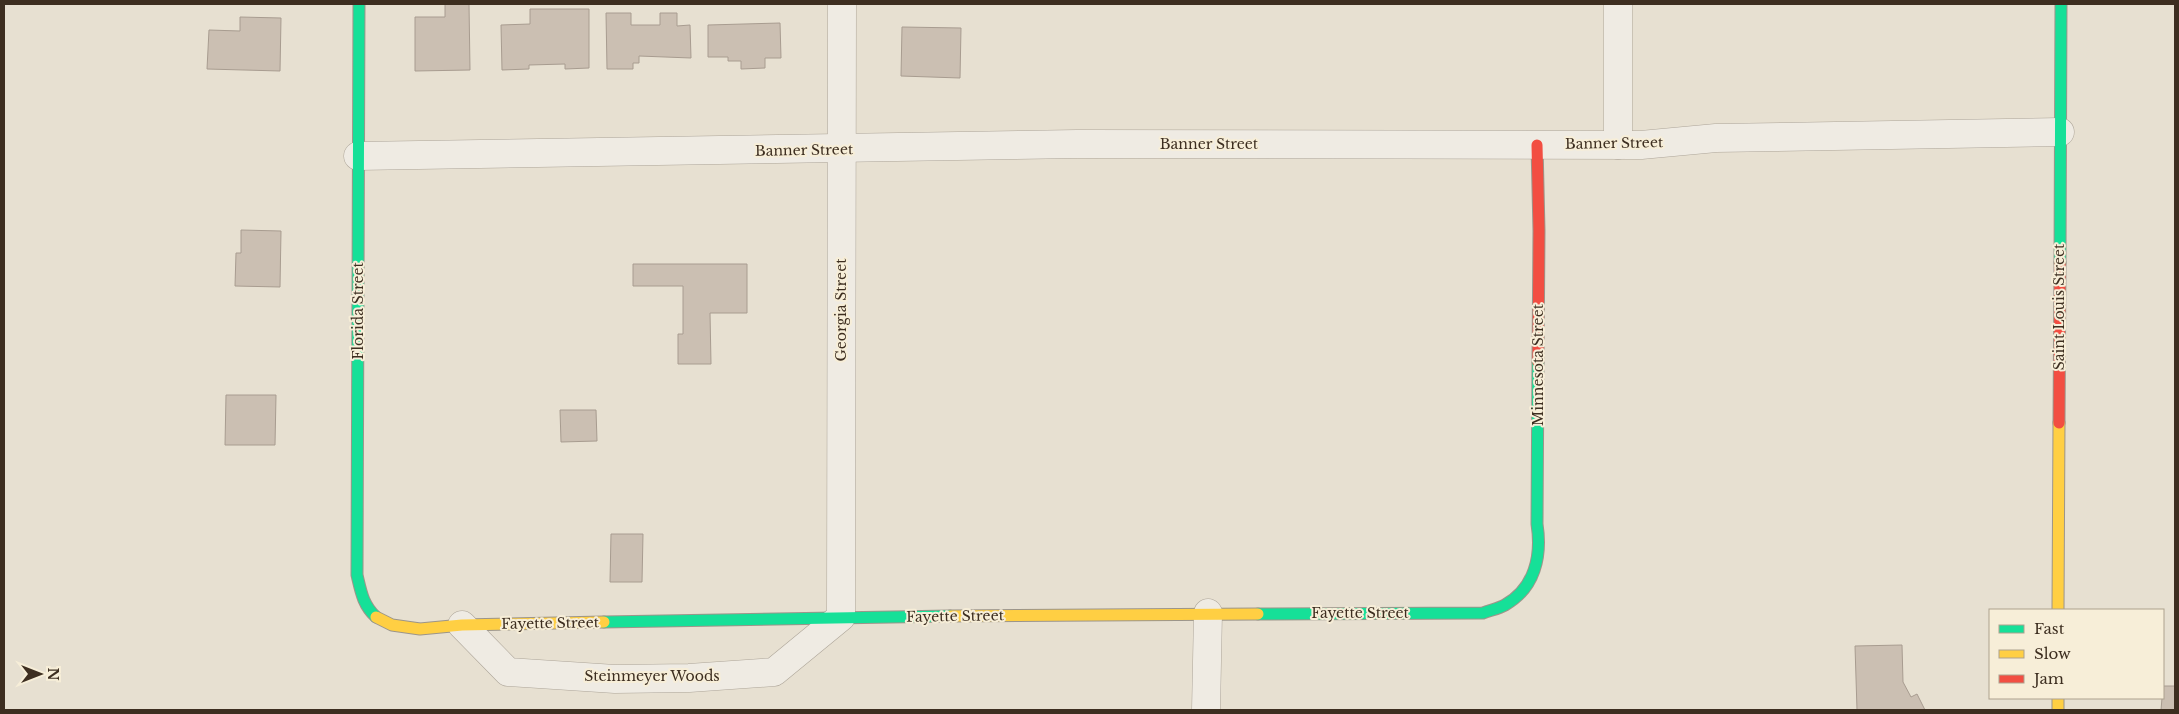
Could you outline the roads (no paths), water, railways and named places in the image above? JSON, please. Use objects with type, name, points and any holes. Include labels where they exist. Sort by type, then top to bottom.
[{"type":"street","name":"Florida Street","points":[[359,4],[357,575],[362,599],[373,614]]},
{"type":"street","name":"Georgia Street","points":[[841,617],[842,4]]},
{"type":"street","points":[[1618,4],[1618,145]]},
{"type":"street","name":"Saint Louis Street","points":[[2058,609],[2061,4]]},
{"type":"street","name":"Banner Street","points":[[358,156],[1077,144],[1642,145],[1716,138],[2060,132]]},
{"type":"street","name":"Minnesota Street","points":[[1530,583],[1539,560],[1539,535],[1536,524],[1539,231],[1536,145]]},
{"type":"street","name":"Fayette Street","points":[[373,614],[390,625],[411,630],[462,625],[841,617],[1208,613],[1483,613],[1506,605],[1526,589],[1530,583]]},
{"type":"street","points":[[1206,710],[1208,613]]},
{"type":"street","name":"Steinmeyer Woods","points":[[462,625],[508,672],[615,679],[689,678],[774,672],[841,617]]}]
